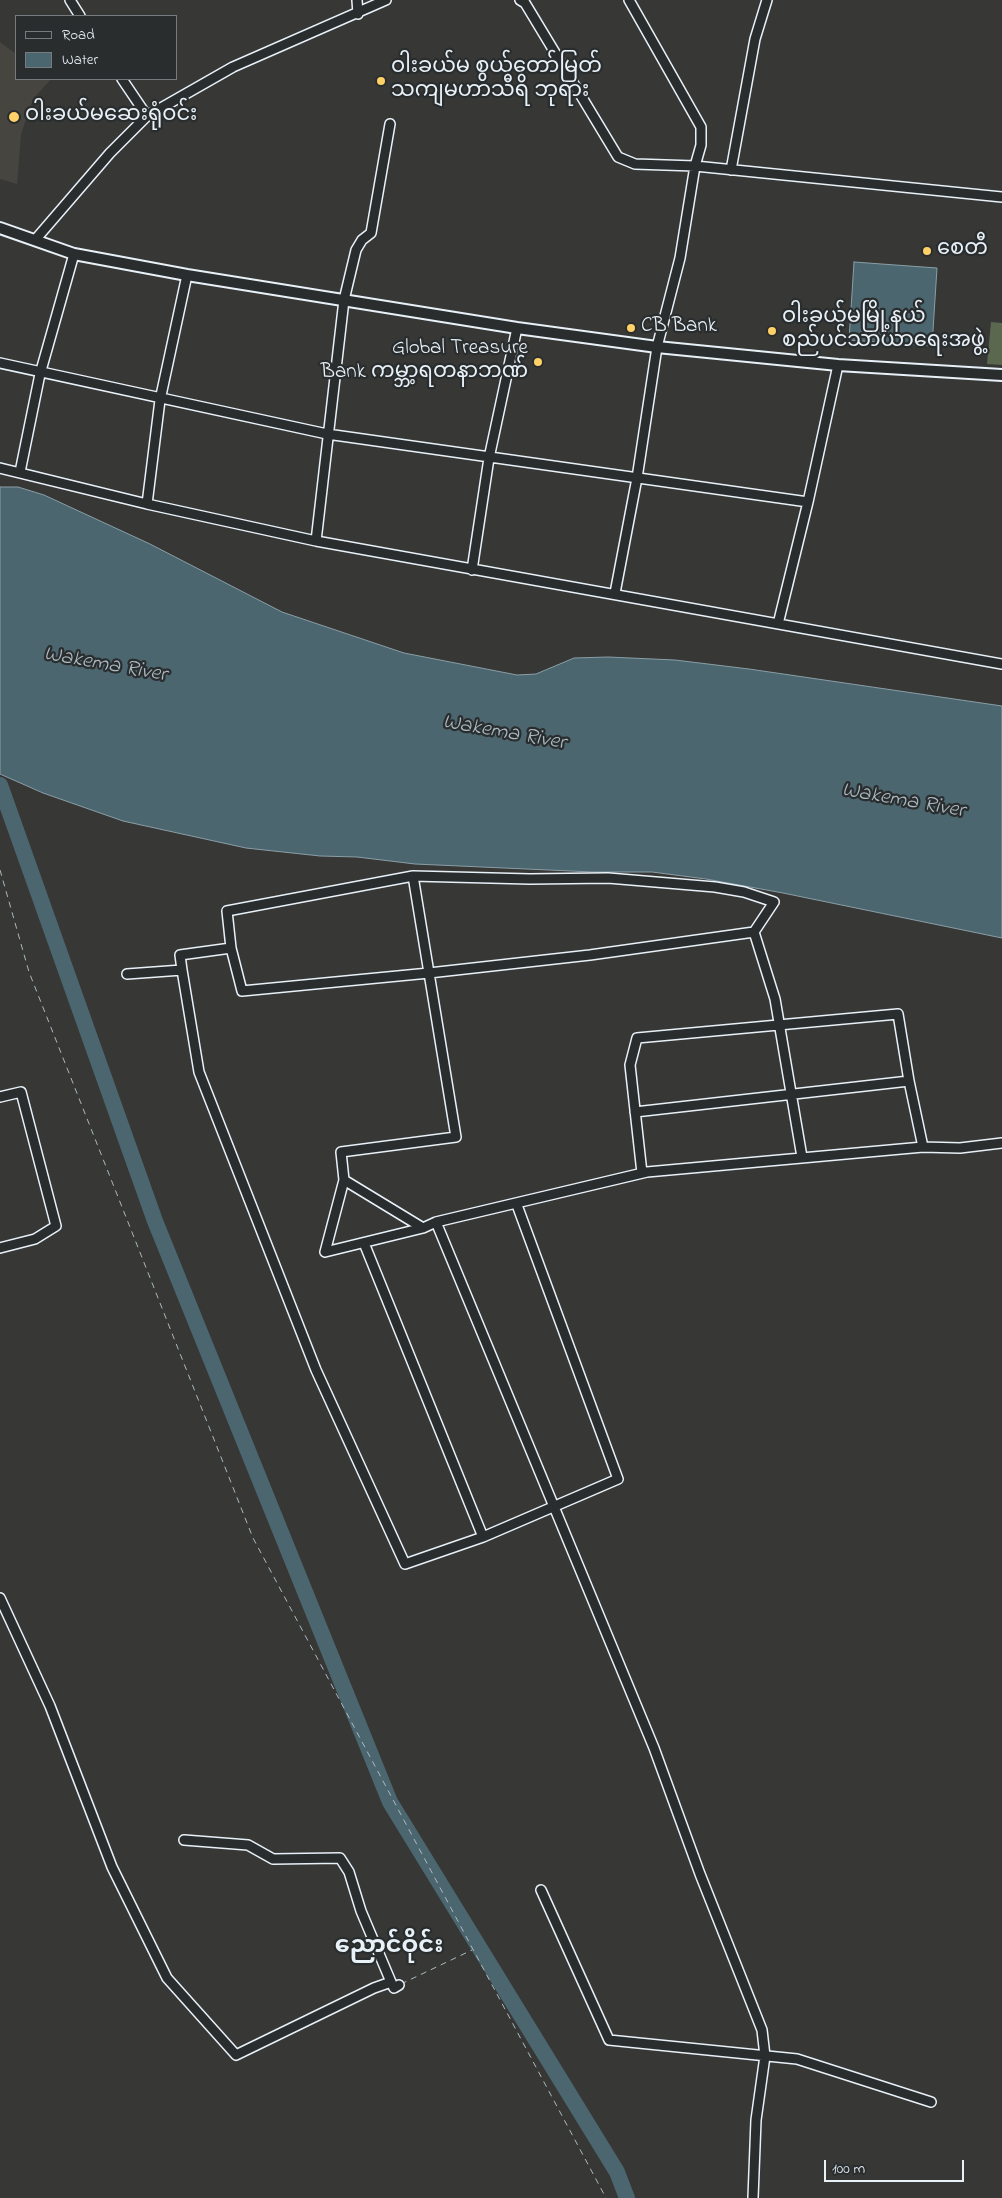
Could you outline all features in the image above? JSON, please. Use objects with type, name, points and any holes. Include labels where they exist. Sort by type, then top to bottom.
[{"type":"street","points":[[70,0],[79,15]]},
{"type":"street","points":[[357,0],[358,14]]},
{"type":"street","points":[[35,240],[110,153],[147,116],[233,67],[358,14],[386,0]]},
{"type":"street","points":[[520,0],[525,3],[618,157],[635,164],[695,166],[1002,197]]},
{"type":"street","points":[[615,593],[637,478],[657,347],[680,258],[695,166],[701,145],[701,127],[629,0]]},
{"type":"street","points":[[731,170],[755,39],[766,0]]},
{"type":"street","points":[[123,80],[147,116]]},
{"type":"street","points":[[316,541],[344,300],[356,250],[362,240],[371,232],[390,124]]},
{"type":"street","points":[[0,228],[74,254],[517,328],[657,347],[838,365],[1002,375]]},
{"type":"street","points":[[20,472],[40,374],[74,254]]},
{"type":"street","points":[[147,504],[160,400],[186,274]]},
{"type":"street","points":[[472,570],[489,458],[517,328]]},
{"type":"street","points":[[0,363],[40,374],[327,434],[808,502]]},
{"type":"street","points":[[778,624],[808,502],[838,365]]},
{"type":"street","points":[[0,468],[147,504],[316,541],[472,570],[615,593],[1002,664]]},
{"type":"street","points":[[413,876],[456,1137],[341,1152],[344,1180],[325,1252],[422,1228],[436,1222],[642,1173],[802,1157],[923,1147],[960,1148],[1002,1143]]},
{"type":"street","points":[[413,876],[530,879],[608,878],[714,887],[744,892],[774,902],[754,932],[590,955],[242,991],[231,948],[228,911],[413,876]]},
{"type":"street","points":[[754,932],[775,999],[802,1157]]},
{"type":"street","points":[[231,948],[180,955],[200,1072],[316,1370],[405,1564],[483,1537],[618,1479],[517,1204]]},
{"type":"street","points":[[127,974],[182,970]]},
{"type":"street","points":[[642,1173],[630,1065],[637,1038],[780,1024],[898,1014],[909,1081],[923,1147]]},
{"type":"street","points":[[635,1112],[909,1081]]},
{"type":"street","points":[[0,1097],[21,1092],[56,1226],[35,1239],[0,1248]]},
{"type":"street","points":[[344,1180],[422,1228]]},
{"type":"street","points":[[436,1222],[654,1748],[700,1874],[762,2030],[765,2056],[756,2120],[754,2198]]},
{"type":"street","points":[[364,1243],[483,1537]]},
{"type":"street","points":[[0,1598],[50,1706],[112,1867],[167,1978],[236,2055],[356,1997],[395,1984],[361,1911],[350,1872],[340,1858],[273,1859],[248,1844],[184,1840]]},
{"type":"street","points":[[541,1890],[609,2040],[797,2059],[931,2102]]},
{"type":"shaded area","name":"ဝါးခယ်မဆေးရုံဝင်း","points":[[0,42],[15,53],[15,80],[50,80],[33,99],[21,134],[17,184],[0,179]]},
{"type":"green space","points":[[991,322],[1002,323],[1002,365],[987,364]]},
{"type":"water","points":[[854,262],[937,268],[932,346],[849,340]]},
{"type":"water","name":"Wakema River","points":[[0,487],[18,487],[44,495],[150,544],[282,612],[404,653],[517,675],[536,674],[574,658],[608,657],[675,660],[1002,706],[1002,938],[783,893],[706,879],[652,872],[593,872],[415,864],[357,857],[320,856],[246,848],[123,821],[43,793],[0,774]]},
{"type":"waterway","points":[[0,785],[155,1221],[390,1802],[617,2172],[627,2198]]},
{"type":"ferry route","points":[[0,870],[29,972],[253,1538],[606,2198]]},
{"type":"ferry route","points":[[401,1984],[472,1950]]},
{"type":"place","name":"ဝါးခယ်မ စွယ်တော်မြတ် သကျမဟာသီရိ ဘုရား","points":[[381,81]]},
{"type":"place","name":"ဝါးခယ်မဆေးရုံဝင်း","points":[[14,117]]},
{"type":"place","name":"စေတီ","points":[[927,251]]},
{"type":"place","name":"CB Bank","points":[[631,328]]},
{"type":"place","name":"ဝါးခယ်မမြို့နယ် စည်ပင်သာယာရေးအဖွဲ့","points":[[772,331]]},
{"type":"place","name":"Global Treasure Bank ကမ္ဘာ့ရတနာဘဏ်","points":[[538,362]]},
{"type":"district","name":"ညောင်ဝိုင်း","points":[[389,1948]]}]
